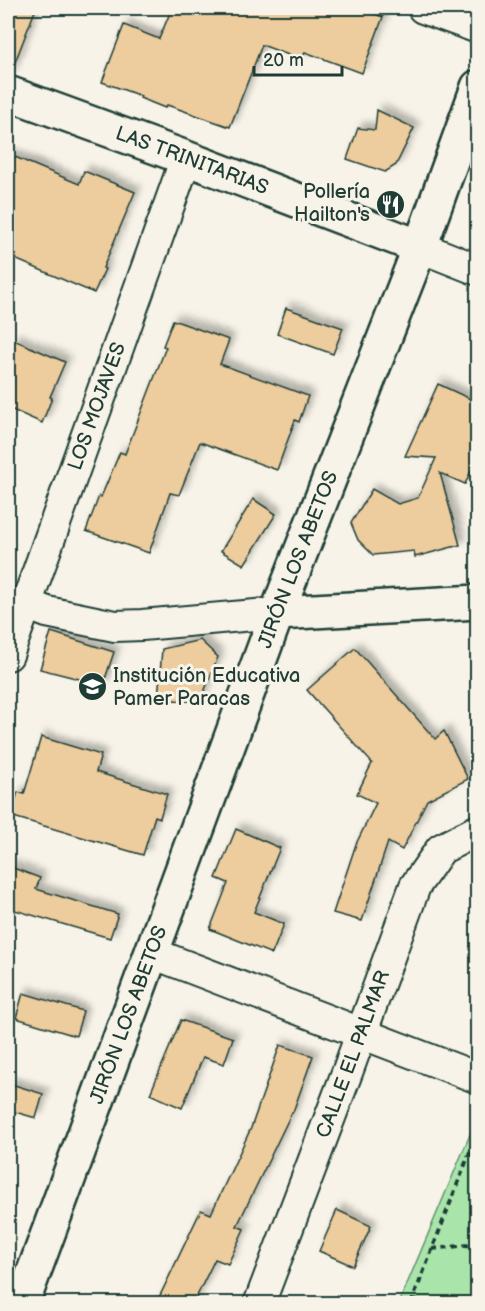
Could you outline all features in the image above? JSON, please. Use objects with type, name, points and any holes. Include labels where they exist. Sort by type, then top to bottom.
[{"type":"street","points":[[423,8],[477,28]]},
{"type":"street","name":"JIRÓN LOS ABETOS","points":[[22,1304],[277,613],[420,247],[477,87]]},
{"type":"street","name":"LAS TRINITARIAS","points":[[8,93],[186,158],[477,270]]},
{"type":"street","name":"LOS MOJAVES","points":[[8,655],[186,158]]},
{"type":"street","points":[[26,604],[47,612],[115,626],[277,613],[477,602]]},
{"type":"street","name":"CALLE EL PALMAR","points":[[259,1304],[415,886],[441,849],[477,830]]},
{"type":"street","points":[[152,953],[477,1078]]},
{"type":"path","points":[[425,1304],[413,1301],[477,1131]]},
{"type":"path","points":[[432,1249],[477,1244]]},
{"type":"green space","points":[[477,1118],[477,1303],[399,1303]]},
{"type":"building","points":[[8,8],[36,8],[10,75],[8,75]]},
{"type":"building","points":[[172,8],[358,8],[383,17],[362,73],[305,52],[302,60],[262,45],[230,127],[167,105],[165,108],[140,98],[141,96],[102,82],[124,25],[159,39]]},
{"type":"building","points":[[377,110],[414,128],[396,165],[385,172],[347,159],[358,128],[375,130]]},
{"type":"building","points":[[8,154],[79,184],[84,171],[135,192],[94,293],[8,256]]},
{"type":"building","points":[[286,308],[343,328],[333,354],[277,334]]},
{"type":"building","points":[[173,320],[229,340],[220,364],[308,396],[299,422],[295,420],[277,470],[200,442],[179,495],[170,493],[149,553],[86,531],[99,496],[101,497],[120,452],[125,454],[166,347],[163,346]]},
{"type":"building","points":[[14,340],[65,362],[42,423],[8,408],[8,356]]},
{"type":"building","points":[[438,384],[477,402],[477,458],[465,484],[440,473],[460,545],[415,557],[414,551],[373,555],[358,540],[351,523],[372,489],[398,504],[418,498],[436,458],[405,456]]},
{"type":"building","points":[[253,499],[276,514],[244,565],[221,551]]},
{"type":"building","points":[[51,632],[114,652],[103,685],[40,669]]},
{"type":"building","points":[[200,640],[218,657],[200,702],[158,699],[162,649]]},
{"type":"building","points":[[355,648],[435,739],[444,731],[468,779],[427,800],[402,850],[388,842],[362,921],[333,913],[356,844],[376,803],[357,794],[372,763],[307,690]]},
{"type":"building","points":[[41,737],[101,755],[96,772],[167,794],[160,818],[155,816],[143,855],[10,816],[18,792],[24,794]]},
{"type":"building","points":[[236,829],[280,848],[254,912],[284,924],[272,954],[210,929],[228,883],[216,878]]},
{"type":"building","points":[[8,866],[40,878],[36,889],[118,914],[110,938],[8,908]]},
{"type":"building","points":[[23,993],[83,1011],[76,1036],[16,1018]]},
{"type":"building","points":[[181,1020],[233,1038],[224,1064],[203,1057],[182,1108],[150,1094]]},
{"type":"building","points":[[280,1045],[313,1056],[293,1112],[237,1226],[244,1229],[228,1264],[215,1259],[193,1304],[156,1304],[201,1210],[211,1214],[251,1128]]},
{"type":"building","points":[[8,1083],[43,1094],[36,1118],[8,1110]]},
{"type":"building","points":[[337,1210],[371,1226],[353,1266],[319,1251]]},
{"type":"place","name":"Pollería Hailton's","points":[[391,204]]},
{"type":"place","name":"Institución Educativa Pamer Paracas","points":[[92,687]]}]
